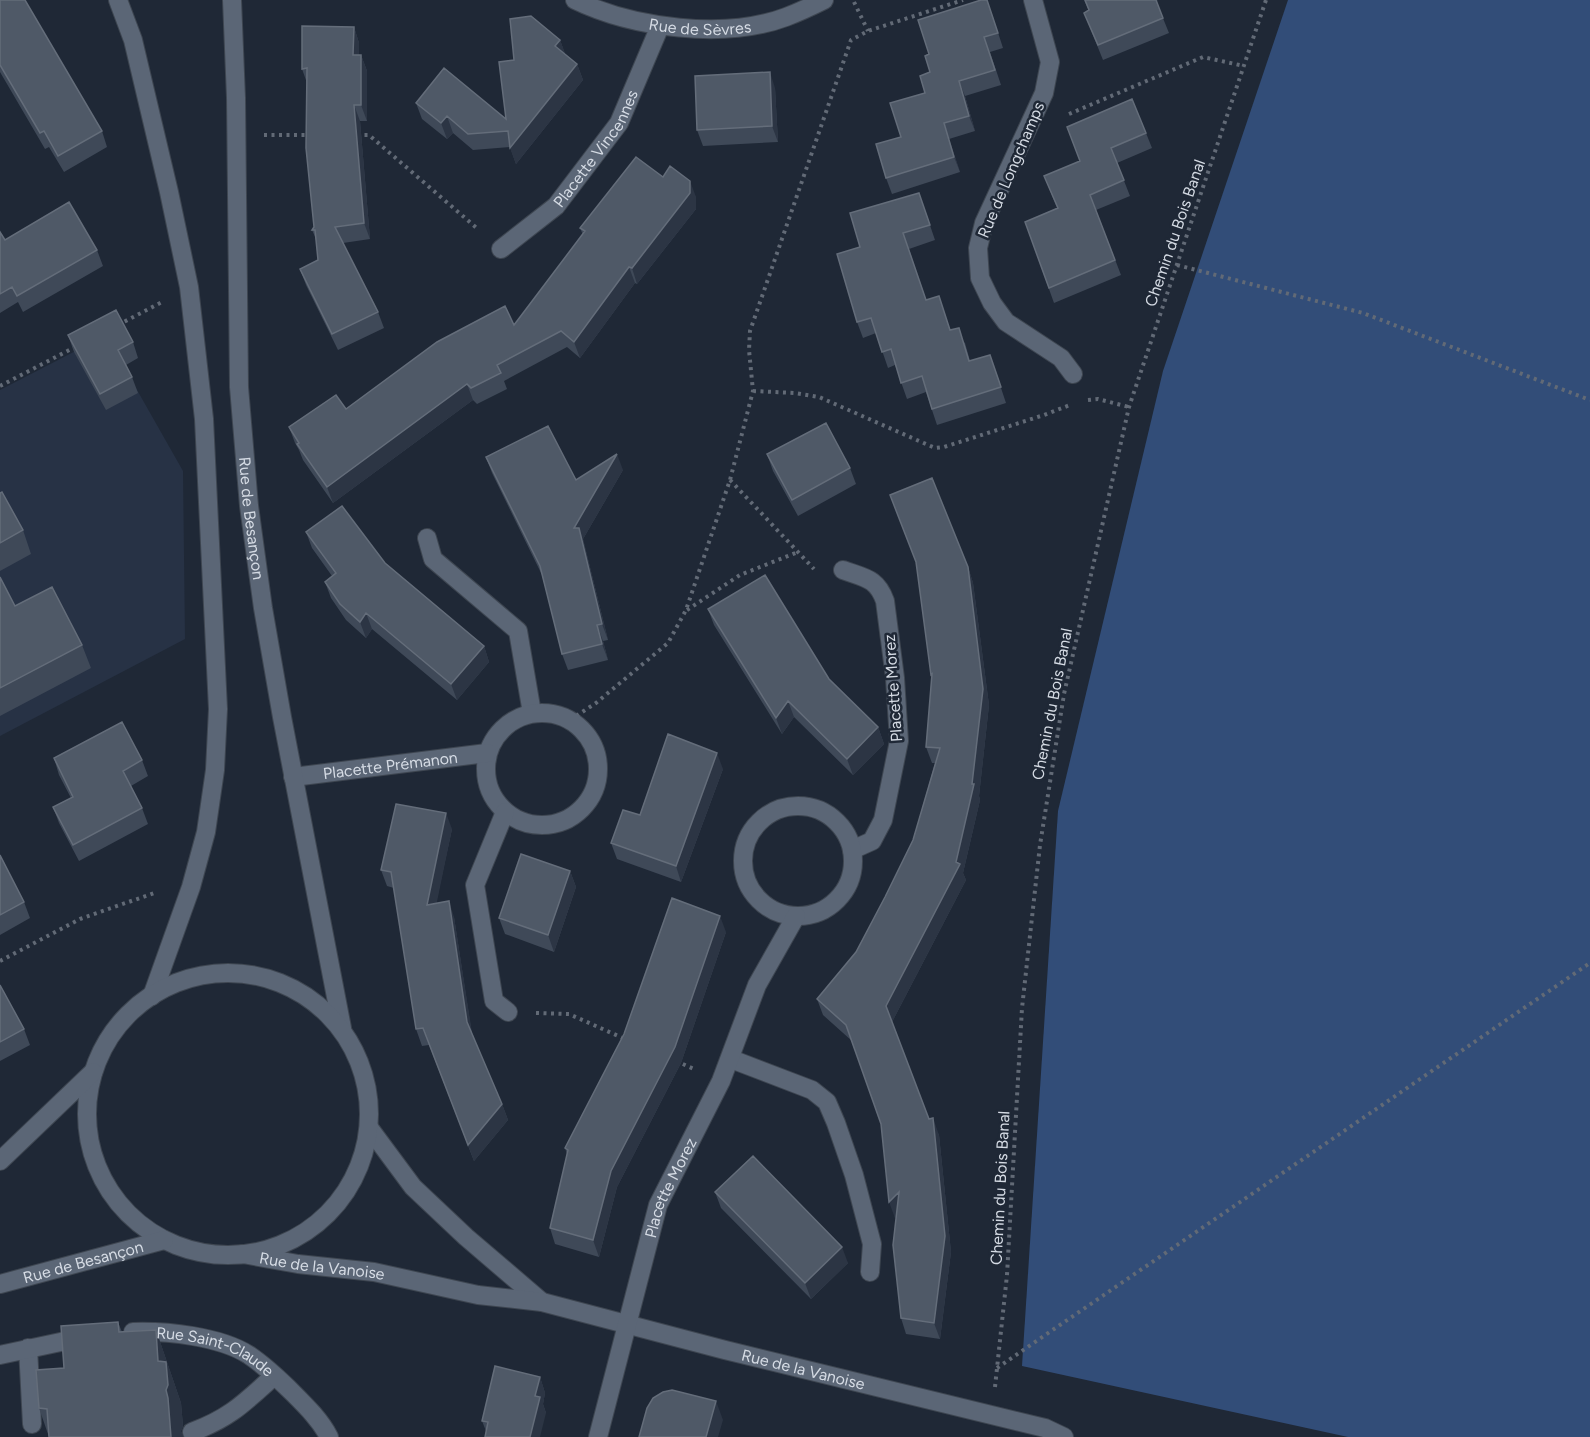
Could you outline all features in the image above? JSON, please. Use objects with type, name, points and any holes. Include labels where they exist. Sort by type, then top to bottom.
[{"type":"street","points":[[118,0],[133,40],[170,192],[189,287],[204,419],[218,709],[215,770],[206,832],[186,902],[152,996]]},
{"type":"street","name":"Rue de Besançon","points":[[232,0],[239,387],[248,496],[263,608],[342,1028]]},
{"type":"street","name":"Rue de Sèvres","points":[[575,0],[622,18],[660,26],[696,29],[755,25],[785,17],[824,0]]},
{"type":"street","name":"Rue de Longchamps","points":[[1033,0],[1050,62],[1044,93],[984,223],[978,248],[980,278],[992,303],[1006,322],[1061,358],[1073,374]]},
{"type":"street","name":"Placette Vincennes","points":[[501,249],[556,206],[619,123],[660,26]]},
{"type":"street","points":[[427,538],[433,559],[518,632],[532,713]]},
{"type":"street","name":"Placette Morez","points":[[843,570],[873,581],[881,589],[885,601],[895,678],[899,741],[883,820],[872,841],[852,850]]},
{"type":"street","points":[[532,713],[551,713],[570,720],[584,731],[594,747],[598,765],[596,784],[588,801],[575,814],[558,823],[540,825],[521,822],[505,812],[489,791],[486,772],[487,753],[494,739],[504,727],[517,718],[532,713]]},
{"type":"street","name":"Placette Prémanon","points":[[293,777],[487,753]]},
{"type":"street","points":[[792,806],[809,807],[824,812],[837,822],[847,835],[852,850],[853,867],[840,897],[827,908],[812,914],[796,916],[780,912],[765,904],[754,893],[746,878],[743,863],[745,846],[752,831],[776,810],[792,806]]},
{"type":"street","points":[[505,812],[475,885],[494,1001],[508,1012]]},
{"type":"street","name":"Placette Morez","points":[[598,1437],[658,1205],[721,1081],[757,985],[796,916]]},
{"type":"street","points":[[229,973],[253,975],[284,984],[304,996],[342,1028],[359,1059],[369,1093],[370,1129],[358,1171],[334,1208],[300,1236],[259,1252],[227,1256],[195,1252],[164,1240],[143,1227],[125,1211],[110,1191],[98,1169],[87,1121],[88,1098],[93,1072],[116,1028],[133,1010],[174,984],[201,975],[229,973]]},
{"type":"street","points":[[730,1059],[812,1090],[827,1102],[854,1175],[872,1244],[870,1272]]},
{"type":"street","points":[[0,1161],[93,1072]]},
{"type":"street","name":"Rue de la Vanoise","points":[[370,1129],[413,1187],[466,1237],[542,1302]]},
{"type":"street","name":"Rue de Besançon","points":[[0,1284],[164,1240]]},
{"type":"street","name":"Rue de la Vanoise","points":[[243,1254],[298,1264],[374,1272],[478,1295],[542,1302],[992,1414],[1045,1428],[1064,1437]]},
{"type":"street","name":"Rue Saint-Claude","points":[[0,1355],[82,1337],[107,1334],[151,1331],[211,1340],[248,1354],[306,1406],[329,1437]]},
{"type":"street","points":[[28,1348],[32,1424]]},
{"type":"street","points":[[192,1432],[216,1423],[233,1413],[274,1376]]},
{"type":"path","points":[[854,0],[868,31]]},
{"type":"path","points":[[570,720],[596,703],[668,643],[686,610],[730,480],[753,391],[749,350],[750,331],[851,40],[868,31],[963,0]]},
{"type":"path","name":"Chemin du Bois Banal","points":[[992,1414],[1007,1275],[1022,1008],[1040,845],[1064,694],[1128,407],[1266,0]]},
{"type":"path","points":[[1026,132],[1203,57],[1244,66]]},
{"type":"path","points":[[236,135],[314,135]]},
{"type":"path","points":[[347,135],[369,135],[501,249]]},
{"type":"path","points":[[1177,265],[1363,313],[1590,400]]},
{"type":"path","points":[[116,326],[189,287]]},
{"type":"path","points":[[0,386],[84,342]]},
{"type":"path","points":[[753,391],[795,393],[819,397],[935,448],[1044,415],[1078,401],[1098,399],[1128,407]]},
{"type":"path","points":[[730,480],[818,573],[843,570]]},
{"type":"path","points":[[686,610],[740,575],[798,552]]},
{"type":"path","points":[[0,961],[80,919],[158,892],[186,902]]},
{"type":"path","points":[[997,1368],[1590,963]]},
{"type":"path","points":[[508,1012],[569,1014],[634,1042]]},
{"type":"path","points":[[667,1057],[721,1081]]},
{"type":"shaded area","points":[[1288,0],[1590,0],[1590,1437],[1348,1437],[1022,1366],[1058,811],[1163,371]]},
{"type":"shaded area","points":[[122,327],[124,367],[183,471],[185,639],[0,736],[0,390]]},
{"type":"building","points":[[0,0],[25,0],[102,131],[58,156],[44,131],[40,133],[0,65]]},
{"type":"building","points":[[987,0],[998,33],[984,37],[995,70],[959,81],[969,116],[944,123],[954,157],[886,178],[876,144],[901,137],[890,103],[925,93],[920,76],[930,72],[925,56],[929,54],[918,20]]},
{"type":"building","points":[[1085,0],[1156,0],[1163,18],[1098,45],[1084,13],[1089,10]]},
{"type":"building","points":[[531,16],[560,40],[555,46],[577,64],[510,148],[508,131],[468,134],[447,116],[441,123],[416,103],[444,68],[506,119],[499,62],[514,60],[510,19]]},
{"type":"building","points":[[302,26],[354,27],[353,55],[361,55],[361,105],[354,105],[364,223],[335,227],[378,312],[332,334],[300,269],[318,260],[315,230],[312,230],[314,227],[306,148],[307,68],[302,69]]},
{"type":"building","points":[[770,72],[772,126],[697,130],[695,76]]},
{"type":"building","points":[[1132,99],[1146,133],[1111,148],[1124,180],[1090,195],[1115,260],[1049,288],[1025,222],[1058,208],[1044,176],[1080,161],[1067,127]]},
{"type":"building","points":[[636,157],[663,177],[670,166],[690,181],[690,193],[632,268],[629,267],[574,342],[561,331],[497,365],[501,373],[471,388],[467,384],[327,487],[297,444],[299,443],[289,427],[336,395],[346,409],[437,342],[505,306],[514,325],[585,231],[580,228]]},
{"type":"building","points":[[919,193],[930,225],[903,233],[926,300],[939,296],[950,330],[959,328],[969,361],[990,355],[1001,387],[932,409],[922,376],[901,383],[891,349],[882,352],[871,318],[857,322],[837,254],[860,247],[850,213]]},
{"type":"building","points":[[69,202],[97,250],[17,296],[12,287],[0,294],[0,232],[5,240]]},
{"type":"building","points":[[116,310],[133,342],[118,350],[132,377],[100,394],[68,335]]},
{"type":"building","points":[[826,423],[850,468],[792,500],[767,454]]},
{"type":"building","points":[[548,426],[576,480],[617,454],[574,528],[579,528],[602,624],[597,625],[602,644],[562,654],[540,566],[486,457]]},
{"type":"building","points":[[932,478],[968,567],[983,689],[972,784],[974,784],[956,862],[960,864],[886,1006],[929,1119],[933,1118],[945,1236],[934,1323],[901,1318],[893,1245],[899,1192],[889,1202],[881,1124],[846,1025],[817,999],[856,952],[913,840],[940,748],[926,747],[932,674],[916,562],[890,495]]},
{"type":"building","points":[[2,492],[23,530],[0,543],[0,493]]},
{"type":"building","points":[[342,506],[385,563],[484,646],[451,684],[366,613],[360,622],[340,604],[325,582],[336,573],[306,532]]},
{"type":"building","points":[[765,575],[829,679],[878,727],[847,759],[788,701],[776,718],[708,609]]},
{"type":"building","points":[[0,577],[15,606],[52,587],[82,645],[0,688]]},
{"type":"building","points":[[122,722],[142,760],[123,771],[142,808],[73,845],[53,807],[73,797],[54,758]]},
{"type":"building","points":[[668,734],[717,753],[676,866],[611,843],[623,810],[640,815]]},
{"type":"building","points":[[396,804],[446,813],[427,905],[449,901],[467,1022],[502,1104],[468,1145],[423,1028],[416,1029],[391,872],[381,870]]},
{"type":"building","points":[[521,854],[570,871],[548,935],[499,918]]},
{"type":"building","points":[[0,855],[24,902],[0,915]]},
{"type":"building","points":[[672,898],[720,916],[675,1047],[611,1171],[593,1240],[550,1228],[568,1150],[565,1148],[624,1034]]},
{"type":"building","points":[[0,985],[24,1029],[0,1042]]},
{"type":"building","points":[[753,1156],[842,1247],[805,1283],[715,1192]]},
{"type":"building","points":[[118,1322],[119,1332],[156,1330],[158,1361],[166,1362],[168,1385],[166,1390],[171,1437],[49,1437],[47,1409],[39,1408],[36,1370],[64,1368],[61,1326]]},
{"type":"building","points":[[495,1366],[540,1377],[535,1396],[540,1397],[530,1437],[485,1437],[488,1422],[482,1421]]},
{"type":"building","points":[[672,1390],[716,1401],[706,1437],[639,1437],[647,1408],[653,1398]]}]
